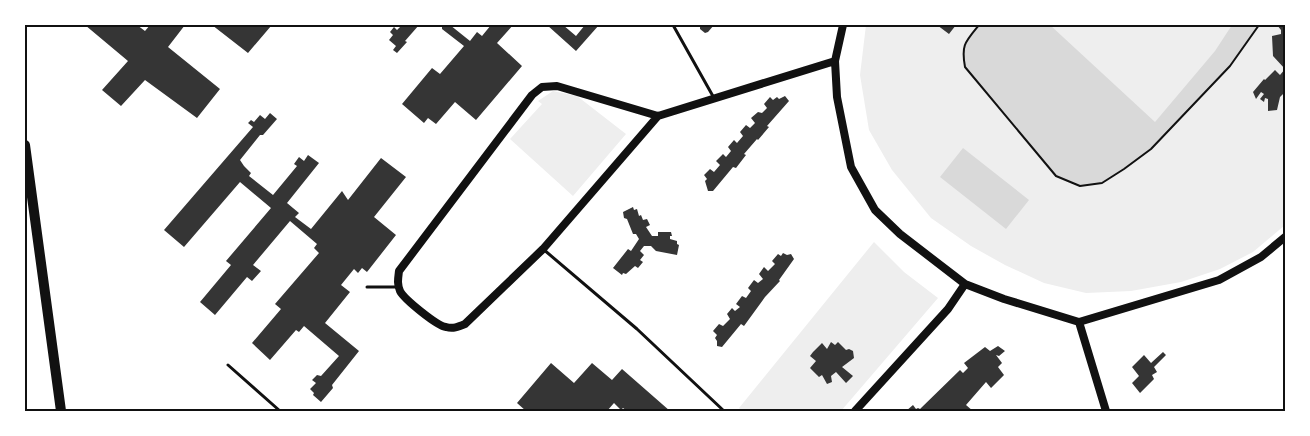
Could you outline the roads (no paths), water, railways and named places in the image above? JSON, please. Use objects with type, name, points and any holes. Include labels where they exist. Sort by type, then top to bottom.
[{"type":"main road","points":[[25,144],[61,411]]},
{"type":"street","points":[[843,25],[835,61],[838,97],[851,168],[875,210],[900,234],[965,284],[1004,299],[1079,322],[1219,280],[1261,257],[1285,237]]},
{"type":"street","points":[[658,116],[557,86],[542,87],[532,95],[399,272],[398,282],[401,293],[437,323],[445,327],[456,328],[465,324],[543,249],[658,116],[835,61]]},
{"type":"street","points":[[855,411],[948,309],[965,284]]},
{"type":"street","points":[[1079,322],[1106,411]]},
{"type":"lane","points":[[673,25],[714,99]]},
{"type":"lane","points":[[543,249],[636,329],[724,411]]},
{"type":"lane","points":[[367,287],[399,287]]},
{"type":"lane","points":[[228,365],[280,411]]}]
